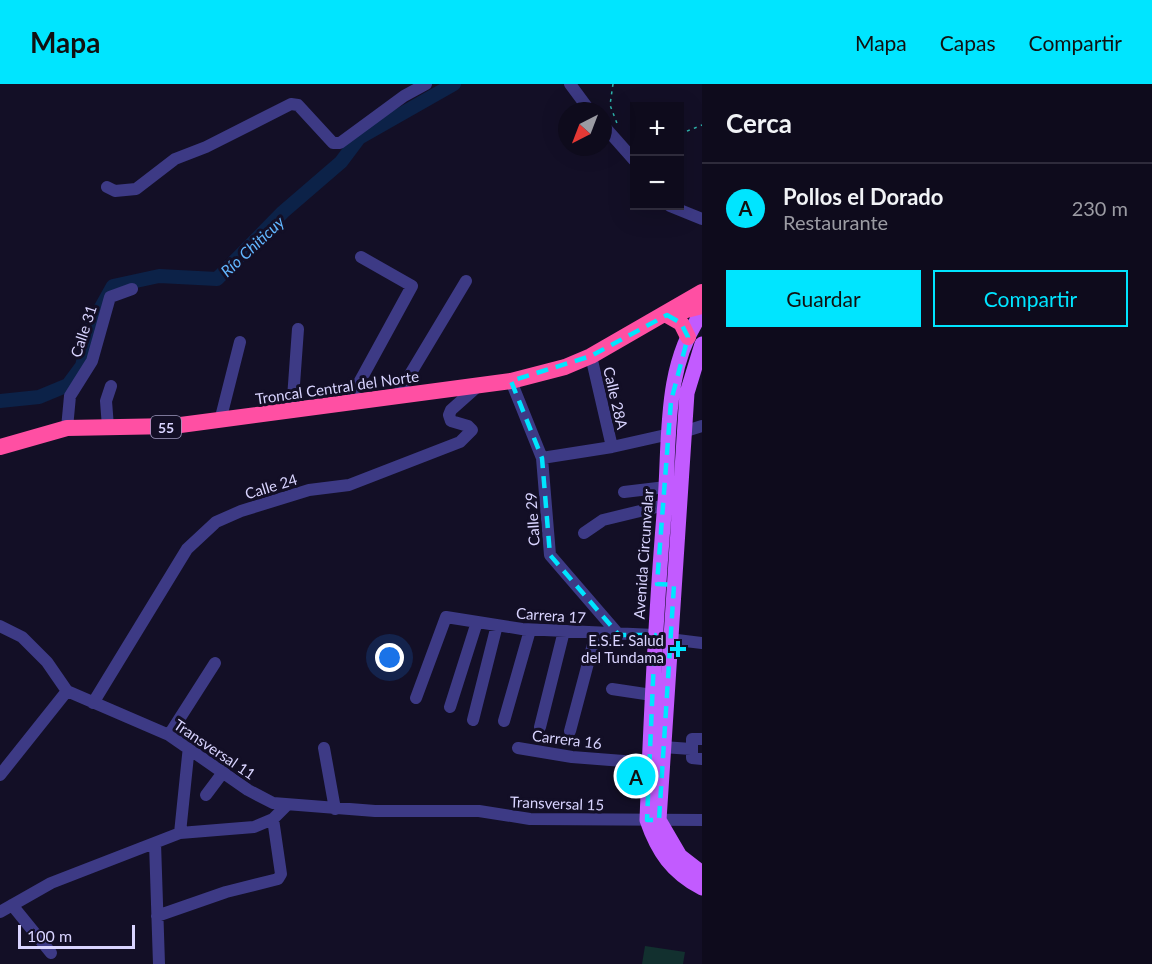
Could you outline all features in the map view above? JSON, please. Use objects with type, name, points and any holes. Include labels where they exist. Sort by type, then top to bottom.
[{"type":"highway","name":"55","points":[[667,315],[702,292]]},
{"type":"highway","name":"55","points":[[667,315],[702,306]]},
{"type":"highway","name":"Troncal Central del Norte","points":[[0,447],[68,428],[173,426],[292,412],[511,381],[539,375],[591,356],[667,315]]},
{"type":"highway","points":[[667,315],[681,323],[695,341]]},
{"type":"main road","name":"Avenida Circunvalar","points":[[702,313],[687,393],[674,585],[652,695],[649,763],[656,845],[671,867],[702,888]]},
{"type":"main road","name":"Avenida Circunvalar","points":[[653,820],[663,747],[662,637],[657,584],[670,434],[675,379],[695,341]]},
{"type":"main road","points":[[657,584],[674,585]]},
{"type":"main road","points":[[653,820],[680,856],[702,873]]},
{"type":"street","points":[[106,187],[115,191],[136,189],[175,159],[295,104],[333,143],[340,143],[404,96],[426,84]]},
{"type":"street","points":[[570,84],[583,102]]},
{"type":"street","points":[[612,135],[630,156]]},
{"type":"street","points":[[680,210],[702,219]]},
{"type":"street","points":[[348,403],[412,286],[361,257]]},
{"type":"street","points":[[397,396],[466,281]]},
{"type":"street","name":"Calle 31","points":[[68,428],[70,396],[92,361],[110,297],[132,289]]},
{"type":"street","points":[[292,412],[298,330]]},
{"type":"street","points":[[220,421],[240,342]]},
{"type":"street","name":"Calle 28A","points":[[591,356],[612,447]]},
{"type":"street","name":"Calle 29","points":[[511,381],[542,458],[550,555],[619,634]]},
{"type":"street","points":[[108,427],[106,401],[111,386]]},
{"type":"street","name":"Calle 24","points":[[93,703],[187,549],[216,522],[241,510],[309,490],[349,485],[459,442],[472,430],[468,426],[452,421],[449,415],[478,386]]},
{"type":"street","points":[[686,431],[702,426]]},
{"type":"street","points":[[542,458],[612,447],[670,434]]},
{"type":"street","points":[[624,492],[666,487]]},
{"type":"street","points":[[584,533],[603,520],[665,505]]},
{"type":"street","name":"Carrera 17","points":[[416,698],[446,617],[530,630],[662,637],[702,643]]},
{"type":"street","points":[[450,706],[477,622]]},
{"type":"street","points":[[473,720],[497,625]]},
{"type":"street","points":[[0,626],[22,637],[47,662],[67,691],[3,767]]},
{"type":"street","points":[[504,721],[530,630]]},
{"type":"street","points":[[540,727],[564,631]]},
{"type":"street","points":[[570,731],[596,633]]},
{"type":"street","points":[[170,735],[215,663]]},
{"type":"street","points":[[612,690],[652,695]]},
{"type":"street","name":"Transversal 11","points":[[67,691],[170,735],[189,746],[248,790],[273,803],[286,806],[375,811]]},
{"type":"street","points":[[702,739],[692,739],[692,758],[702,759]]},
{"type":"street","points":[[180,833],[189,746]]},
{"type":"street","points":[[663,747],[692,749]]},
{"type":"street","points":[[324,748],[335,809]]},
{"type":"street","name":"Carrera 16","points":[[518,748],[572,757],[649,763]]},
{"type":"street","points":[[206,795],[224,771]]},
{"type":"street","points":[[0,912],[51,883],[180,833],[254,827],[273,819],[286,806]]},
{"type":"street","name":"Transversal 15","points":[[375,811],[479,811],[530,819],[702,820]]},
{"type":"street","points":[[157,916],[226,892],[278,879],[281,874],[273,819]]},
{"type":"street","points":[[155,843],[159,964]]},
{"type":"street","points":[[12,905],[51,953]]},
{"type":"path","points":[[613,84],[610,105],[623,132]]},
{"type":"path","points":[[684,133],[702,125]]},
{"type":"highlighted area","points":[[667,315],[681,323],[688,337],[671,401],[657,584],[674,585],[659,820],[647,820],[655,635],[619,635],[550,555],[542,458],[511,381],[591,356]]},
{"type":"green space","points":[[645,946],[685,952],[683,964],[642,964]]},
{"type":"waterway","name":"Río Chiticuy","points":[[0,401],[39,397],[68,385],[82,366],[93,322],[113,286],[159,276],[217,279],[283,212],[341,162],[359,138],[454,84]]},
{"type":"place","name":"E.S.E. Salud del Tundama","points":[[678,649]]},
{"type":"place","name":"Pollos el Dorado","points":[[636,776]]}]
